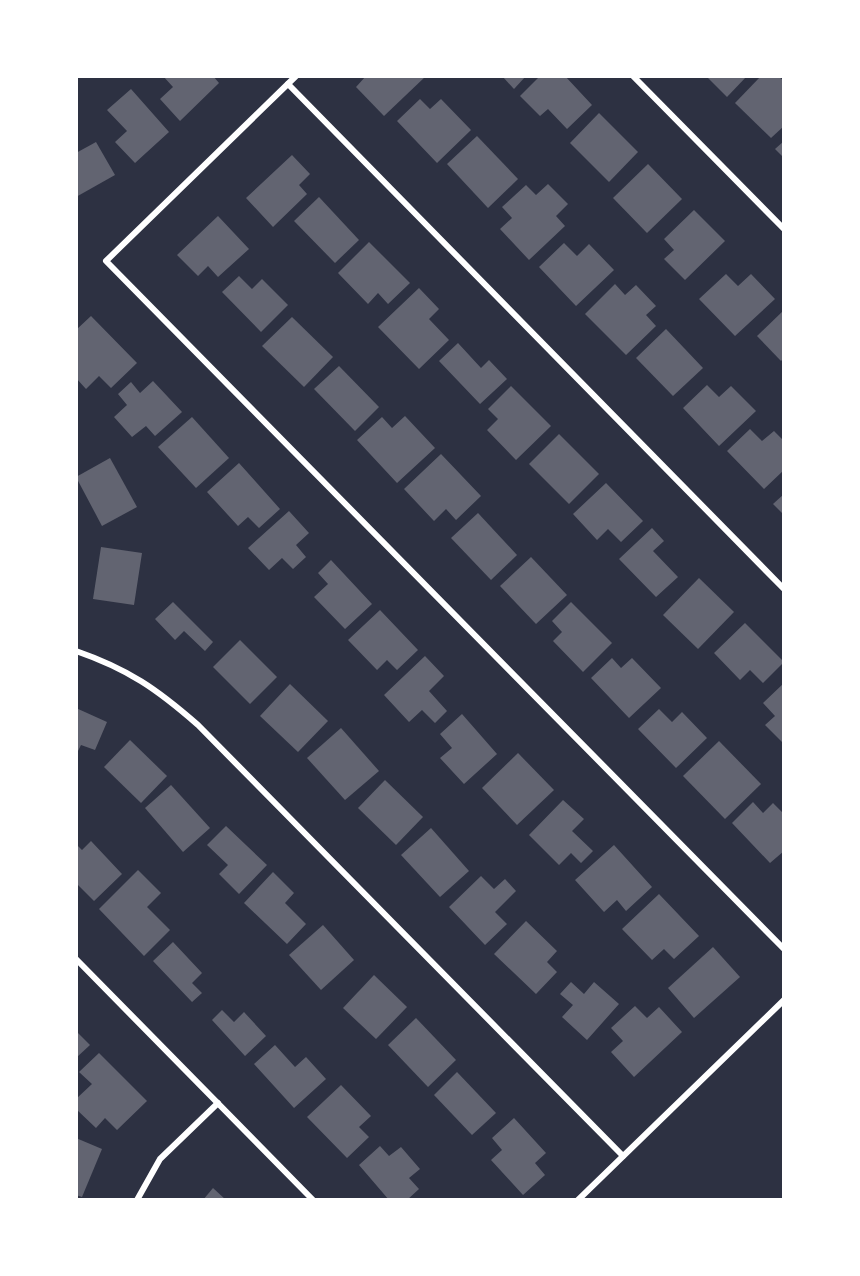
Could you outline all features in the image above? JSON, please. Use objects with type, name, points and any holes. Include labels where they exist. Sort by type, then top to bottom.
[{"type":"street","points":[[296,76],[106,261],[783,949]]},
{"type":"street","points":[[633,76],[783,229]]},
{"type":"street","points":[[288,84],[783,589]]},
{"type":"street","points":[[76,651],[111,663],[157,689],[198,725],[623,1156]]},
{"type":"street","points":[[76,958],[313,1200]]},
{"type":"street","points":[[578,1200],[783,1000]]},
{"type":"street","points":[[137,1200],[160,1159],[218,1103]]},
{"type":"building","points":[[163,76],[213,76],[219,83],[180,121],[160,99],[173,87]]},
{"type":"building","points":[[366,76],[426,76],[384,116],[356,87]]},
{"type":"building","points":[[502,76],[526,76],[514,89]]},
{"type":"building","points":[[540,76],[565,76],[592,105],[567,129],[548,109],[540,116],[520,96]]},
{"type":"building","points":[[706,76],[747,76],[727,97]]},
{"type":"building","points":[[761,76],[778,76],[784,81],[784,126],[771,138],[735,103]]},
{"type":"building","points":[[131,89],[169,132],[135,163],[115,142],[127,131],[107,110]]},
{"type":"building","points":[[420,99],[430,109],[441,99],[471,130],[437,163],[397,121]]},
{"type":"building","points":[[599,113],[638,152],[609,182],[570,143]]},
{"type":"building","points":[[477,136],[518,179],[488,208],[447,164]]},
{"type":"building","points":[[784,141],[784,158],[775,149]]},
{"type":"building","points":[[96,142],[115,175],[76,197],[76,153]]},
{"type":"building","points":[[292,155],[310,174],[299,185],[307,194],[273,227],[246,198]]},
{"type":"building","points":[[648,164],[682,199],[647,233],[613,198]]},
{"type":"building","points":[[548,184],[568,204],[556,216],[565,226],[529,260],[500,229],[512,218],[502,207],[526,185],[536,195]]},
{"type":"building","points":[[319,197],[359,240],[335,263],[294,221]]},
{"type":"building","points":[[694,210],[725,241],[685,280],[664,259],[674,250],[664,239]]},
{"type":"building","points":[[218,216],[249,249],[218,277],[208,266],[198,276],[177,255]]},
{"type":"building","points":[[369,242],[410,283],[388,304],[378,293],[368,304],[338,273]]},
{"type":"building","points":[[564,243],[577,256],[589,244],[614,270],[576,306],[539,267]]},
{"type":"building","points":[[726,274],[738,286],[751,274],[775,299],[735,336],[699,299]]},
{"type":"building","points":[[239,276],[252,289],[262,279],[288,305],[261,332],[222,292]]},
{"type":"building","points":[[615,284],[625,295],[636,285],[656,306],[646,315],[656,326],[626,355],[585,314]]},
{"type":"building","points":[[419,288],[439,309],[429,319],[449,340],[419,369],[378,327]]},
{"type":"building","points":[[784,310],[784,358],[781,361],[757,336]]},
{"type":"building","points":[[91,316],[137,363],[111,388],[99,376],[86,389],[76,378],[76,330]]},
{"type":"building","points":[[292,317],[333,357],[304,387],[262,346]]},
{"type":"building","points":[[666,329],[703,368],[673,396],[636,358]]},
{"type":"building","points":[[458,343],[481,368],[489,360],[507,379],[480,404],[439,361]]},
{"type":"building","points":[[339,366],[379,407],[355,431],[314,389]]},
{"type":"building","points":[[153,381],[182,412],[155,436],[146,426],[132,437],[114,417],[127,405],[118,394],[131,382],[140,393]]},
{"type":"building","points":[[707,385],[719,397],[731,386],[756,411],[719,446],[683,408]]},
{"type":"building","points":[[511,386],[551,426],[516,460],[487,430],[498,419],[488,409]]},
{"type":"building","points":[[405,416],[435,448],[397,483],[357,440],[382,417],[392,428]]},
{"type":"building","points":[[192,417],[229,458],[196,488],[158,447]]},
{"type":"building","points":[[750,429],[762,441],[774,431],[784,441],[784,470],[764,489],[727,451]]},
{"type":"building","points":[[559,434],[599,474],[569,504],[529,464]]},
{"type":"building","points":[[441,454],[481,496],[456,520],[446,509],[434,521],[404,489]]},
{"type":"building","points":[[110,458],[137,507],[102,526],[76,477]]},
{"type":"building","points":[[239,463],[280,509],[259,528],[248,517],[238,526],[207,492]]},
{"type":"building","points":[[606,483],[643,521],[621,542],[608,529],[597,540],[573,514]]},
{"type":"building","points":[[784,494],[784,515],[773,504]]},
{"type":"building","points":[[289,511],[309,533],[296,545],[306,557],[293,569],[282,558],[269,570],[248,548]]},
{"type":"building","points":[[478,513],[517,555],[491,580],[451,538]]},
{"type":"building","points":[[652,528],[664,541],[653,551],[678,577],[656,597],[619,559]]},
{"type":"building","points":[[101,547],[142,553],[134,605],[93,599]]},
{"type":"building","points":[[531,557],[567,595],[536,624],[500,586]]},
{"type":"building","points":[[331,560],[372,604],[345,629],[314,597],[328,584],[318,573]]},
{"type":"building","points":[[699,578],[734,612],[698,649],[663,615]]},
{"type":"building","points":[[173,602],[213,642],[205,651],[184,631],[175,640],[155,619]]},
{"type":"building","points":[[571,602],[612,643],[583,672],[553,641],[562,632],[552,621]]},
{"type":"building","points":[[380,610],[418,650],[397,670],[387,660],[377,670],[348,640]]},
{"type":"building","points":[[745,623],[784,662],[763,683],[750,670],[740,680],[714,653]]},
{"type":"building","points":[[240,640],[277,677],[250,704],[213,667]]},
{"type":"building","points":[[425,656],[444,676],[429,691],[447,711],[435,723],[422,710],[409,722],[384,695]]},
{"type":"building","points":[[612,658],[621,668],[632,658],[661,688],[629,718],[591,678]]},
{"type":"building","points":[[784,683],[784,744],[765,725],[775,716],[763,703]]},
{"type":"building","points":[[290,684],[328,721],[298,752],[260,716]]},
{"type":"building","points":[[76,708],[107,722],[95,750],[81,745],[76,755]]},
{"type":"building","points":[[659,709],[672,722],[682,712],[707,738],[676,768],[638,729]]},
{"type":"building","points":[[462,714],[497,754],[464,784],[440,758],[452,748],[440,734]]},
{"type":"building","points":[[341,728],[379,771],[345,800],[307,758]]},
{"type":"building","points":[[130,740],[167,776],[141,803],[104,767]]},
{"type":"building","points":[[719,741],[761,784],[725,819],[683,776]]},
{"type":"building","points":[[518,753],[554,790],[517,825],[482,788]]},
{"type":"building","points":[[385,780],[423,817],[396,845],[358,808]]},
{"type":"building","points":[[171,785],[210,828],[183,852],[145,808]]},
{"type":"building","points":[[563,800],[584,819],[572,831],[593,851],[581,863],[571,853],[559,865],[529,835]]},
{"type":"building","points":[[753,802],[763,813],[773,803],[784,814],[784,851],[770,863],[732,823]]},
{"type":"building","points":[[226,826],[267,865],[239,894],[219,874],[228,865],[207,845]]},
{"type":"building","points":[[431,828],[469,871],[440,897],[401,855]]},
{"type":"building","points":[[91,841],[122,874],[94,901],[76,883],[76,844],[82,850]]},
{"type":"building","points":[[614,845],[652,887],[626,911],[617,900],[604,912],[575,880]]},
{"type":"building","points":[[138,870],[161,893],[147,907],[170,930],[144,956],[99,909]]},
{"type":"building","points":[[273,872],[294,893],[285,903],[306,924],[287,944],[244,903]]},
{"type":"building","points":[[481,876],[494,889],[505,879],[516,891],[495,912],[507,924],[485,945],[449,907]]},
{"type":"building","points":[[659,894],[699,936],[674,959],[664,949],[652,960],[622,929]]},
{"type":"building","points":[[526,921],[557,951],[547,962],[557,972],[536,994],[494,954]]},
{"type":"building","points":[[323,925],[354,960],[321,990],[289,955]]},
{"type":"building","points":[[173,942],[202,973],[192,983],[202,993],[192,1002],[153,961]]},
{"type":"building","points":[[713,947],[740,977],[694,1018],[668,988]]},
{"type":"building","points":[[374,975],[407,1007],[376,1039],[343,1008]]},
{"type":"building","points":[[571,982],[584,994],[594,982],[619,1004],[587,1040],[562,1017],[573,1005],[560,994]]},
{"type":"building","points":[[635,1006],[647,1018],[659,1007],[682,1032],[634,1077],[611,1052],[623,1041],[611,1028]]},
{"type":"building","points":[[222,1010],[234,1022],[244,1012],[266,1036],[245,1056],[212,1020]]},
{"type":"building","points":[[416,1018],[456,1060],[428,1087],[388,1045]]},
{"type":"building","points":[[76,1031],[90,1045],[76,1058]]},
{"type":"building","points":[[275,1045],[295,1067],[306,1057],[326,1079],[294,1108],[254,1064]]},
{"type":"building","points":[[99,1053],[147,1101],[117,1130],[105,1118],[96,1128],[76,1109],[76,1099],[92,1084],[79,1072]]},
{"type":"building","points":[[457,1072],[496,1113],[472,1135],[434,1095]]},
{"type":"building","points":[[341,1085],[371,1116],[359,1127],[369,1137],[347,1158],[307,1117]]},
{"type":"building","points":[[514,1118],[546,1153],[535,1163],[545,1175],[523,1195],[491,1160],[502,1150],[492,1138]]},
{"type":"building","points":[[76,1138],[102,1149],[82,1197],[76,1195]]},
{"type":"building","points":[[380,1146],[389,1156],[401,1147],[420,1169],[409,1178],[419,1189],[407,1200],[389,1200],[359,1165]]},
{"type":"building","points":[[213,1188],[226,1200],[203,1200]]}]
